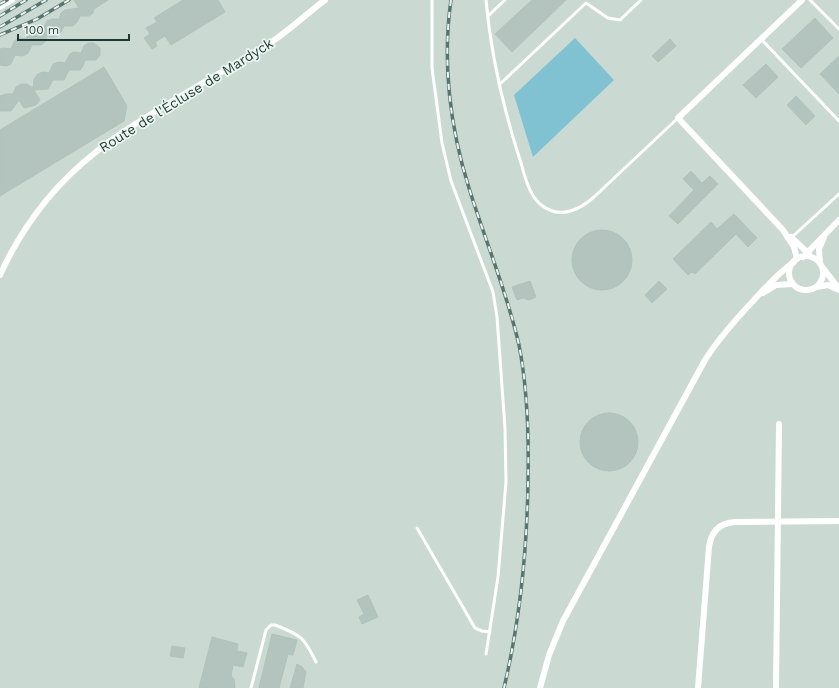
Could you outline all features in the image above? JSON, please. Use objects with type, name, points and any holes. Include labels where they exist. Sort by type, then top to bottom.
[{"type":"street","points":[[0,7],[12,0]]},
{"type":"street","name":"Route de l'Écluse de Mardyck","points":[[0,275],[16,243],[33,218],[60,185],[89,157],[127,129],[271,42],[298,23],[325,0]]},
{"type":"street","points":[[800,257],[791,238],[678,118],[802,0]]},
{"type":"street","points":[[839,220],[800,257],[790,268],[789,274],[793,284],[797,288],[810,290],[816,287],[828,285],[839,290]]},
{"type":"street","points":[[816,287],[823,278],[819,249],[823,238],[828,231]]},
{"type":"street","points":[[791,238],[800,257]]},
{"type":"street","points":[[540,688],[549,655],[563,621],[694,380],[724,333],[777,274],[800,257],[813,258],[821,264],[839,290]]},
{"type":"street","points":[[755,299],[774,286],[793,284]]},
{"type":"street","points":[[776,688],[779,424]]},
{"type":"street","points":[[698,688],[708,547],[712,535],[719,527],[728,523],[839,521]]},
{"type":"lane","points":[[432,0],[432,68],[442,143],[452,181],[492,292],[497,317],[506,428],[506,467],[499,566],[486,654]]},
{"type":"lane","points":[[486,0],[492,46],[508,121],[529,188],[535,199],[541,205],[556,212],[572,212],[587,203],[678,118]]},
{"type":"lane","points":[[488,16],[505,0]]},
{"type":"lane","points":[[500,84],[587,1],[608,18],[620,20],[641,0]]},
{"type":"lane","points":[[810,0],[839,29]]},
{"type":"lane","points":[[761,39],[839,121]]},
{"type":"lane","points":[[791,238],[839,194]]},
{"type":"lane","points":[[417,528],[475,628],[490,632]]},
{"type":"lane","points":[[251,688],[266,630],[271,625],[275,625],[299,636],[307,643],[316,662]]},
{"type":"shaded area","points":[[0,0],[839,0],[839,688],[0,688]]},
{"type":"water","points":[[575,38],[614,80],[533,157],[514,95]]},
{"type":"building","points":[[74,0],[108,0],[94,9],[93,13],[89,16],[80,16],[73,26],[64,26],[57,36],[47,36],[45,42],[41,45],[32,45],[28,53],[25,55],[15,55],[11,64],[6,66],[0,65],[0,49],[11,49],[15,40],[20,38],[26,39],[32,30],[38,28],[43,29],[47,21],[59,19],[61,13],[65,10],[79,8]]},
{"type":"building","points":[[183,0],[218,0],[225,12],[171,45],[165,36],[155,42],[157,46],[152,49],[144,38],[150,34],[146,28],[157,22],[154,18]]},
{"type":"building","points":[[532,0],[566,0],[512,52],[495,34]]},
{"type":"building","points":[[815,18],[833,38],[801,68],[782,49]]},
{"type":"building","points":[[670,39],[676,46],[658,62],[652,56]]},
{"type":"building","points":[[88,43],[94,43],[100,48],[100,55],[96,60],[85,60],[80,70],[69,70],[64,80],[53,80],[48,89],[34,90],[40,100],[36,105],[24,108],[19,100],[11,111],[0,111],[0,96],[13,94],[16,87],[21,84],[27,84],[33,88],[34,79],[38,74],[43,72],[49,73],[53,64],[59,62],[65,63],[70,54],[74,52],[81,53],[84,46]]},
{"type":"building","points":[[839,56],[839,94],[820,74]]},
{"type":"building","points":[[766,64],[778,77],[756,98],[743,85]]},
{"type":"building","points":[[104,67],[127,106],[124,121],[0,196],[0,130]]},
{"type":"building","points":[[796,96],[815,116],[806,125],[787,105]]},
{"type":"building","points":[[691,171],[702,183],[710,176],[718,184],[678,224],[669,216],[694,190],[683,179]]},
{"type":"building","points":[[734,214],[757,238],[748,247],[736,234],[695,274],[692,272],[688,275],[673,259],[711,222],[717,229]]},
{"type":"building","points":[[602,230],[618,235],[623,239],[627,244],[632,260],[627,276],[623,281],[618,285],[602,290],[586,285],[581,281],[577,276],[572,260],[577,244],[581,239],[586,235]]},
{"type":"building","points":[[530,281],[536,297],[529,300],[523,298],[517,300],[512,287]]},
{"type":"building","points":[[659,281],[667,289],[652,303],[645,295]]},
{"type":"building","points":[[603,413],[615,413],[630,421],[638,436],[638,448],[630,463],[615,471],[603,471],[588,463],[580,448],[580,436],[588,421]]},
{"type":"building","points":[[368,595],[378,617],[362,624],[359,617],[364,614],[357,600]]},
{"type":"building","points":[[272,634],[297,640],[293,655],[288,654],[279,688],[259,688]]},
{"type":"building","points":[[212,637],[238,644],[237,651],[247,653],[243,667],[233,665],[231,676],[234,679],[235,688],[199,688]]},
{"type":"building","points":[[172,646],[185,648],[183,658],[170,656]]},
{"type":"building","points":[[297,664],[306,672],[303,688],[290,688]]},
{"type":"railway","points":[[0,4],[7,0]]},
{"type":"railway","points":[[0,16],[26,0]]},
{"type":"railway","points":[[0,27],[46,0]]},
{"type":"railway","points":[[0,35],[37,19],[69,0]]},
{"type":"railway","points":[[451,0],[448,23],[448,71],[457,142],[462,165],[475,208],[514,325],[522,362],[526,396],[528,431],[526,534],[522,585],[510,662],[504,688]]}]
